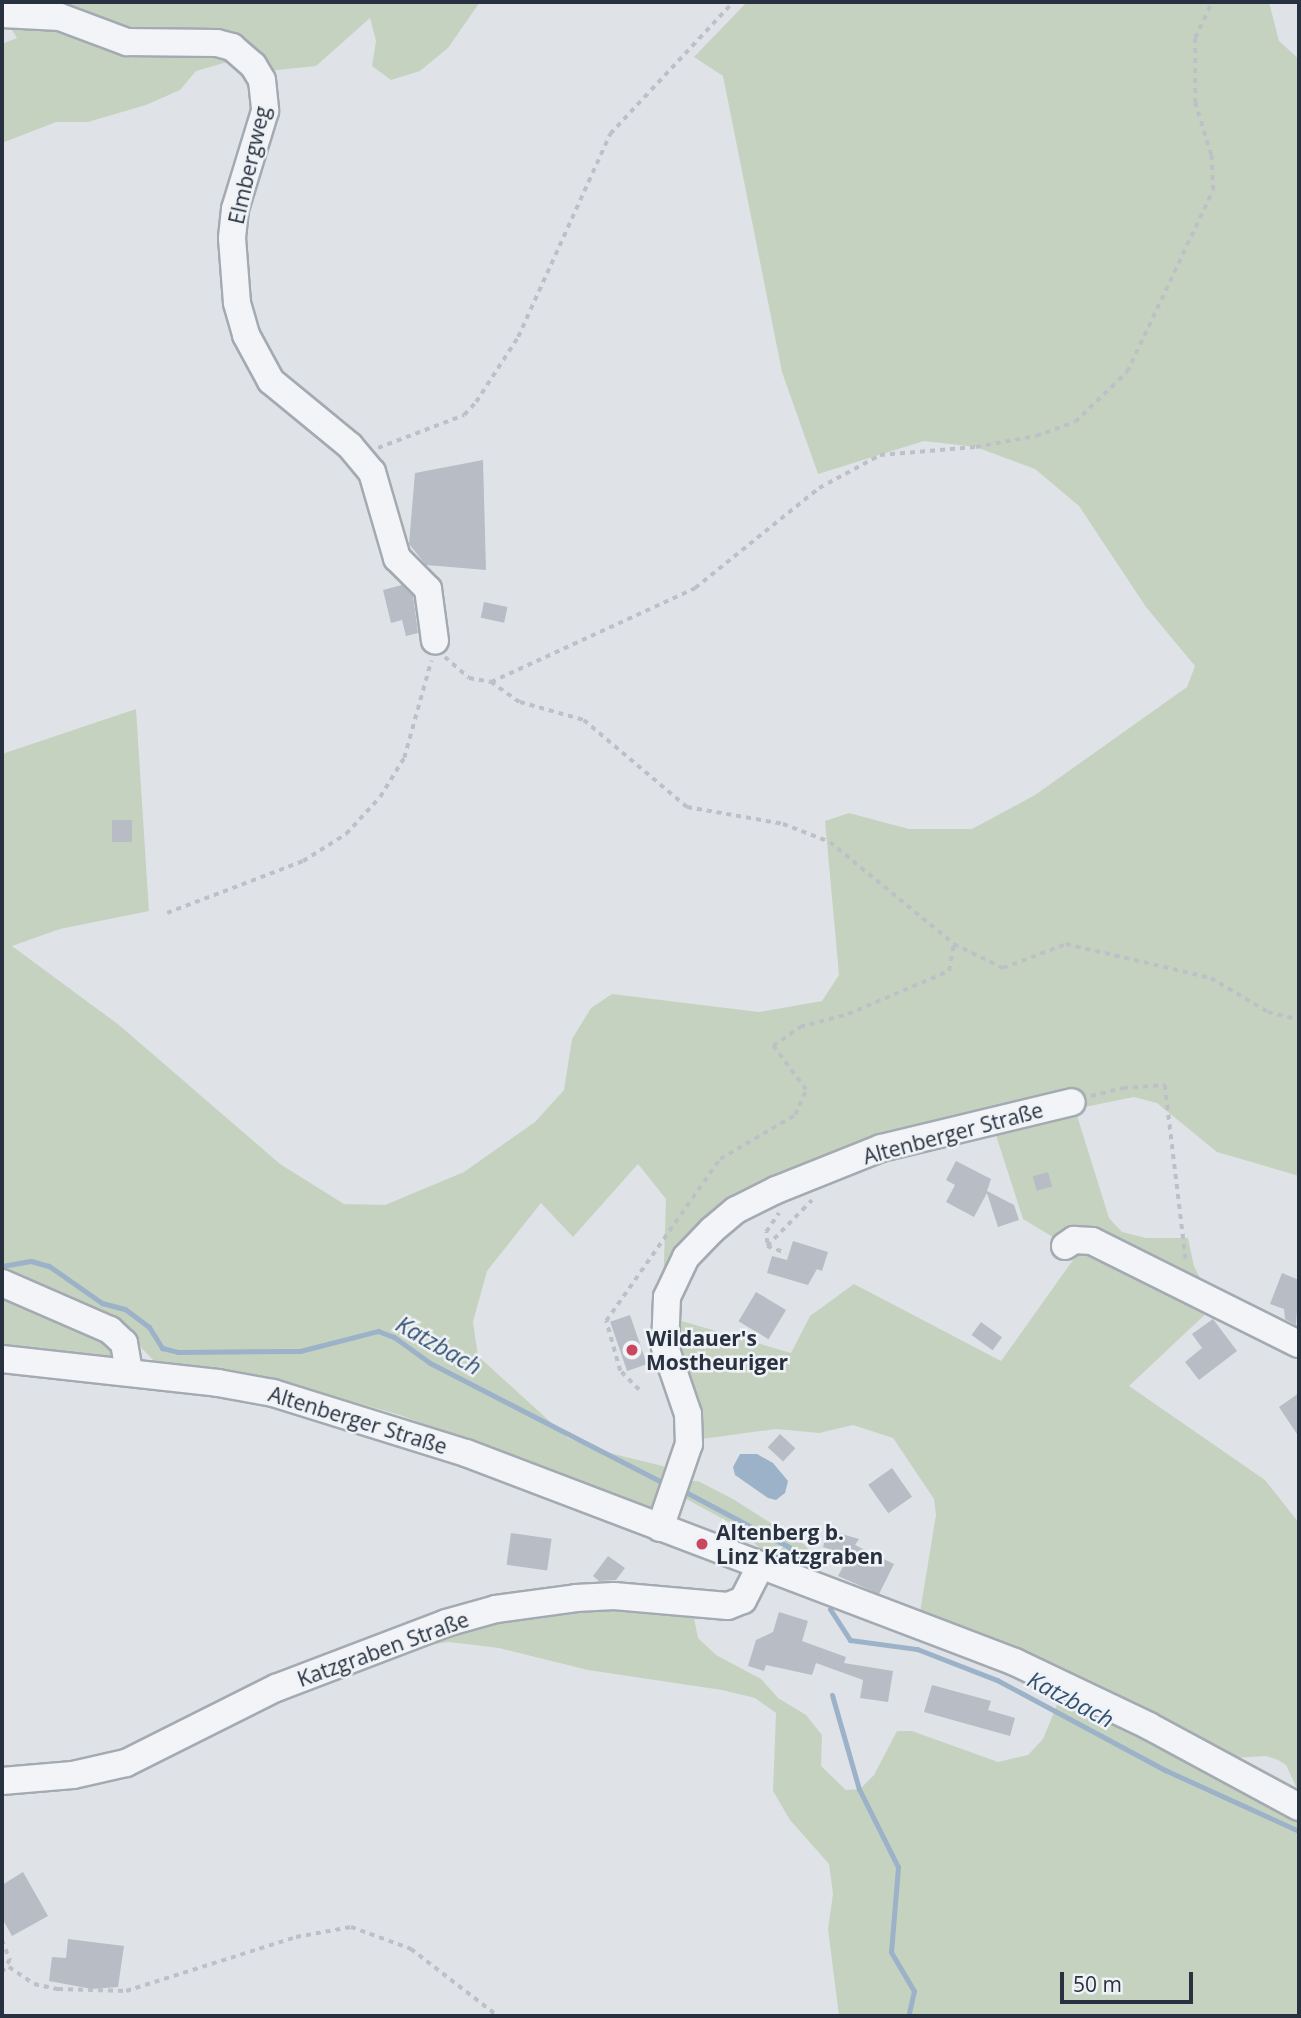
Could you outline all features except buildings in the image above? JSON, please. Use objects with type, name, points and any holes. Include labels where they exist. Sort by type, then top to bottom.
[{"type":"street","name":"Elmbergweg","points":[[3,11],[60,17],[127,42],[217,43],[232,47],[253,65],[262,80],[265,111],[235,209],[232,268],[237,303],[246,335],[271,382],[360,455]]},
{"type":"street","points":[[360,455],[372,472],[397,558],[428,589],[435,641]]},
{"type":"street","name":"Altenberger Straße","points":[[660,1528],[690,1444],[688,1414],[665,1347],[663,1321],[667,1297],[681,1266],[712,1230],[776,1190],[881,1148],[1072,1102]]},
{"type":"street","points":[[1065,1246],[1074,1240],[1092,1241],[1299,1344]]},
{"type":"street","points":[[2,1283],[110,1329],[124,1343],[129,1372]]},
{"type":"street","name":"Altenberger Straße","points":[[2,1359],[218,1383],[317,1404],[466,1453],[1015,1662],[1149,1726],[1299,1807]]},
{"type":"street","name":"Katzgraben Straße","points":[[2,1781],[73,1775],[126,1763],[276,1688],[446,1623],[496,1609],[576,1598],[614,1596],[728,1606],[743,1600],[760,1566]]},
{"type":"path","points":[[360,455],[464,415],[501,368],[518,337],[610,134],[733,2]]},
{"type":"path","points":[[491,682],[695,588],[820,488],[880,455],[976,447],[1036,436],[1075,422],[1127,372],[1213,190],[1211,155],[1195,103],[1195,38],[1212,2]]},
{"type":"path","points":[[435,641],[450,665],[469,678],[491,682],[520,702],[584,720],[687,807],[783,824],[830,842],[954,943],[1003,968],[1066,944],[1211,978],[1268,1013],[1299,1020]]},
{"type":"path","points":[[167,913],[303,861],[346,834],[380,797],[404,758],[423,701],[435,641]]},
{"type":"path","points":[[639,1390],[620,1371],[606,1321],[720,1159],[794,1115],[807,1090],[773,1046],[800,1027],[848,1014],[949,971],[954,943]]},
{"type":"path","points":[[1072,1102],[1123,1088],[1165,1085],[1180,1237],[1185,1261],[1202,1294]]},
{"type":"path","points":[[767,1245],[784,1223],[820,1194]]},
{"type":"path","points":[[767,1245],[766,1231],[782,1210]]},
{"type":"path","points":[[767,1245],[786,1253]]},
{"type":"path","points":[[2,1940],[9,1967],[34,1984],[58,1989],[126,1990],[296,1937],[351,1927],[375,1932],[411,1949],[498,2016]]},
{"type":"path","points":[[2,1973],[9,1967]]},
{"type":"green space","points":[[5,2],[480,2],[448,48],[420,71],[391,80],[372,66],[376,41],[370,18],[316,66],[268,71],[169,39]]},
{"type":"green space","points":[[747,2],[1269,2],[1279,41],[1299,59],[1299,1176],[1217,1152],[1157,1103],[1134,1097],[1075,1109],[1109,1218],[1122,1232],[1146,1238],[1188,1238],[1194,1266],[1207,1292],[1061,1242],[1023,1219],[994,1129],[751,1196],[663,1291],[666,1199],[638,1164],[573,1237],[541,1203],[487,1271],[473,1322],[478,1356],[568,1438],[597,1450],[663,1466],[668,1473],[655,1506],[646,1511],[400,1415],[322,1393],[154,1361],[124,1330],[2,1277],[2,754],[136,709],[149,911],[60,929],[12,946],[119,1025],[280,1164],[344,1204],[385,1205],[464,1172],[535,1122],[564,1090],[572,1039],[591,1008],[612,994],[759,1012],[822,1001],[839,975],[825,821],[849,813],[909,829],[972,829],[1035,795],[1187,687],[1195,666],[1146,607],[1079,506],[1035,469],[976,447],[924,441],[818,474],[782,372],[723,76],[694,57]]},
{"type":"green space","points":[[56,21],[149,48],[238,59],[196,71],[180,90],[146,105],[88,122],[56,122],[2,143],[2,44],[17,38],[7,22]]},
{"type":"green space","points":[[1083,1246],[1212,1308],[1129,1386],[1265,1480],[1299,1523],[1299,1793],[1286,1765],[1278,1760],[1266,1756],[1233,1758],[919,1618],[936,1515],[934,1499],[893,1438],[853,1425],[819,1433],[776,1429],[702,1439],[668,1317],[791,1353],[810,1316],[854,1284],[1001,1361]]},
{"type":"green space","points":[[2,1289],[96,1327],[120,1360],[2,1350]]},
{"type":"green space","points":[[685,1481],[698,1481],[733,1499],[805,1545],[816,1558],[819,1575],[766,1554],[736,1526],[681,1496]]},
{"type":"green space","points":[[563,1604],[693,1613],[698,1638],[716,1655],[761,1679],[778,1698],[806,1715],[822,1735],[821,1766],[846,1790],[860,1789],[874,1775],[897,1731],[912,1731],[998,1762],[1028,1755],[1043,1739],[1061,1695],[1299,1817],[1299,2016],[839,2016],[828,1929],[833,1894],[829,1864],[790,1820],[773,1791],[776,1713],[755,1698],[722,1690],[588,1670],[499,1648],[449,1642],[394,1650]]},
{"type":"water","points":[[740,1454],[757,1454],[773,1463],[788,1481],[785,1493],[776,1500],[768,1498],[735,1475],[733,1467]]},
{"type":"waterway","name":"Katzbach","points":[[2,1266],[31,1261],[49,1266],[102,1303],[125,1309],[149,1327],[162,1348],[178,1352],[300,1351],[378,1331],[394,1337],[430,1363],[667,1485]]},
{"type":"waterway","name":"Katzbach","points":[[680,1489],[789,1547],[803,1566]]},
{"type":"waterway","name":"Katzbach","points":[[830,1609],[850,1640],[917,1649],[997,1680],[1165,1770],[1299,1831]]},
{"type":"waterway","points":[[832,1695],[859,1789],[898,1867],[891,1952],[914,1991],[908,2016]]},
{"type":"place","name":"Wildauer's Mostheuriger","points":[[632,1350]]},
{"type":"place","name":"Altenberg b. Linz Katzgraben","points":[[702,1544]]}]
